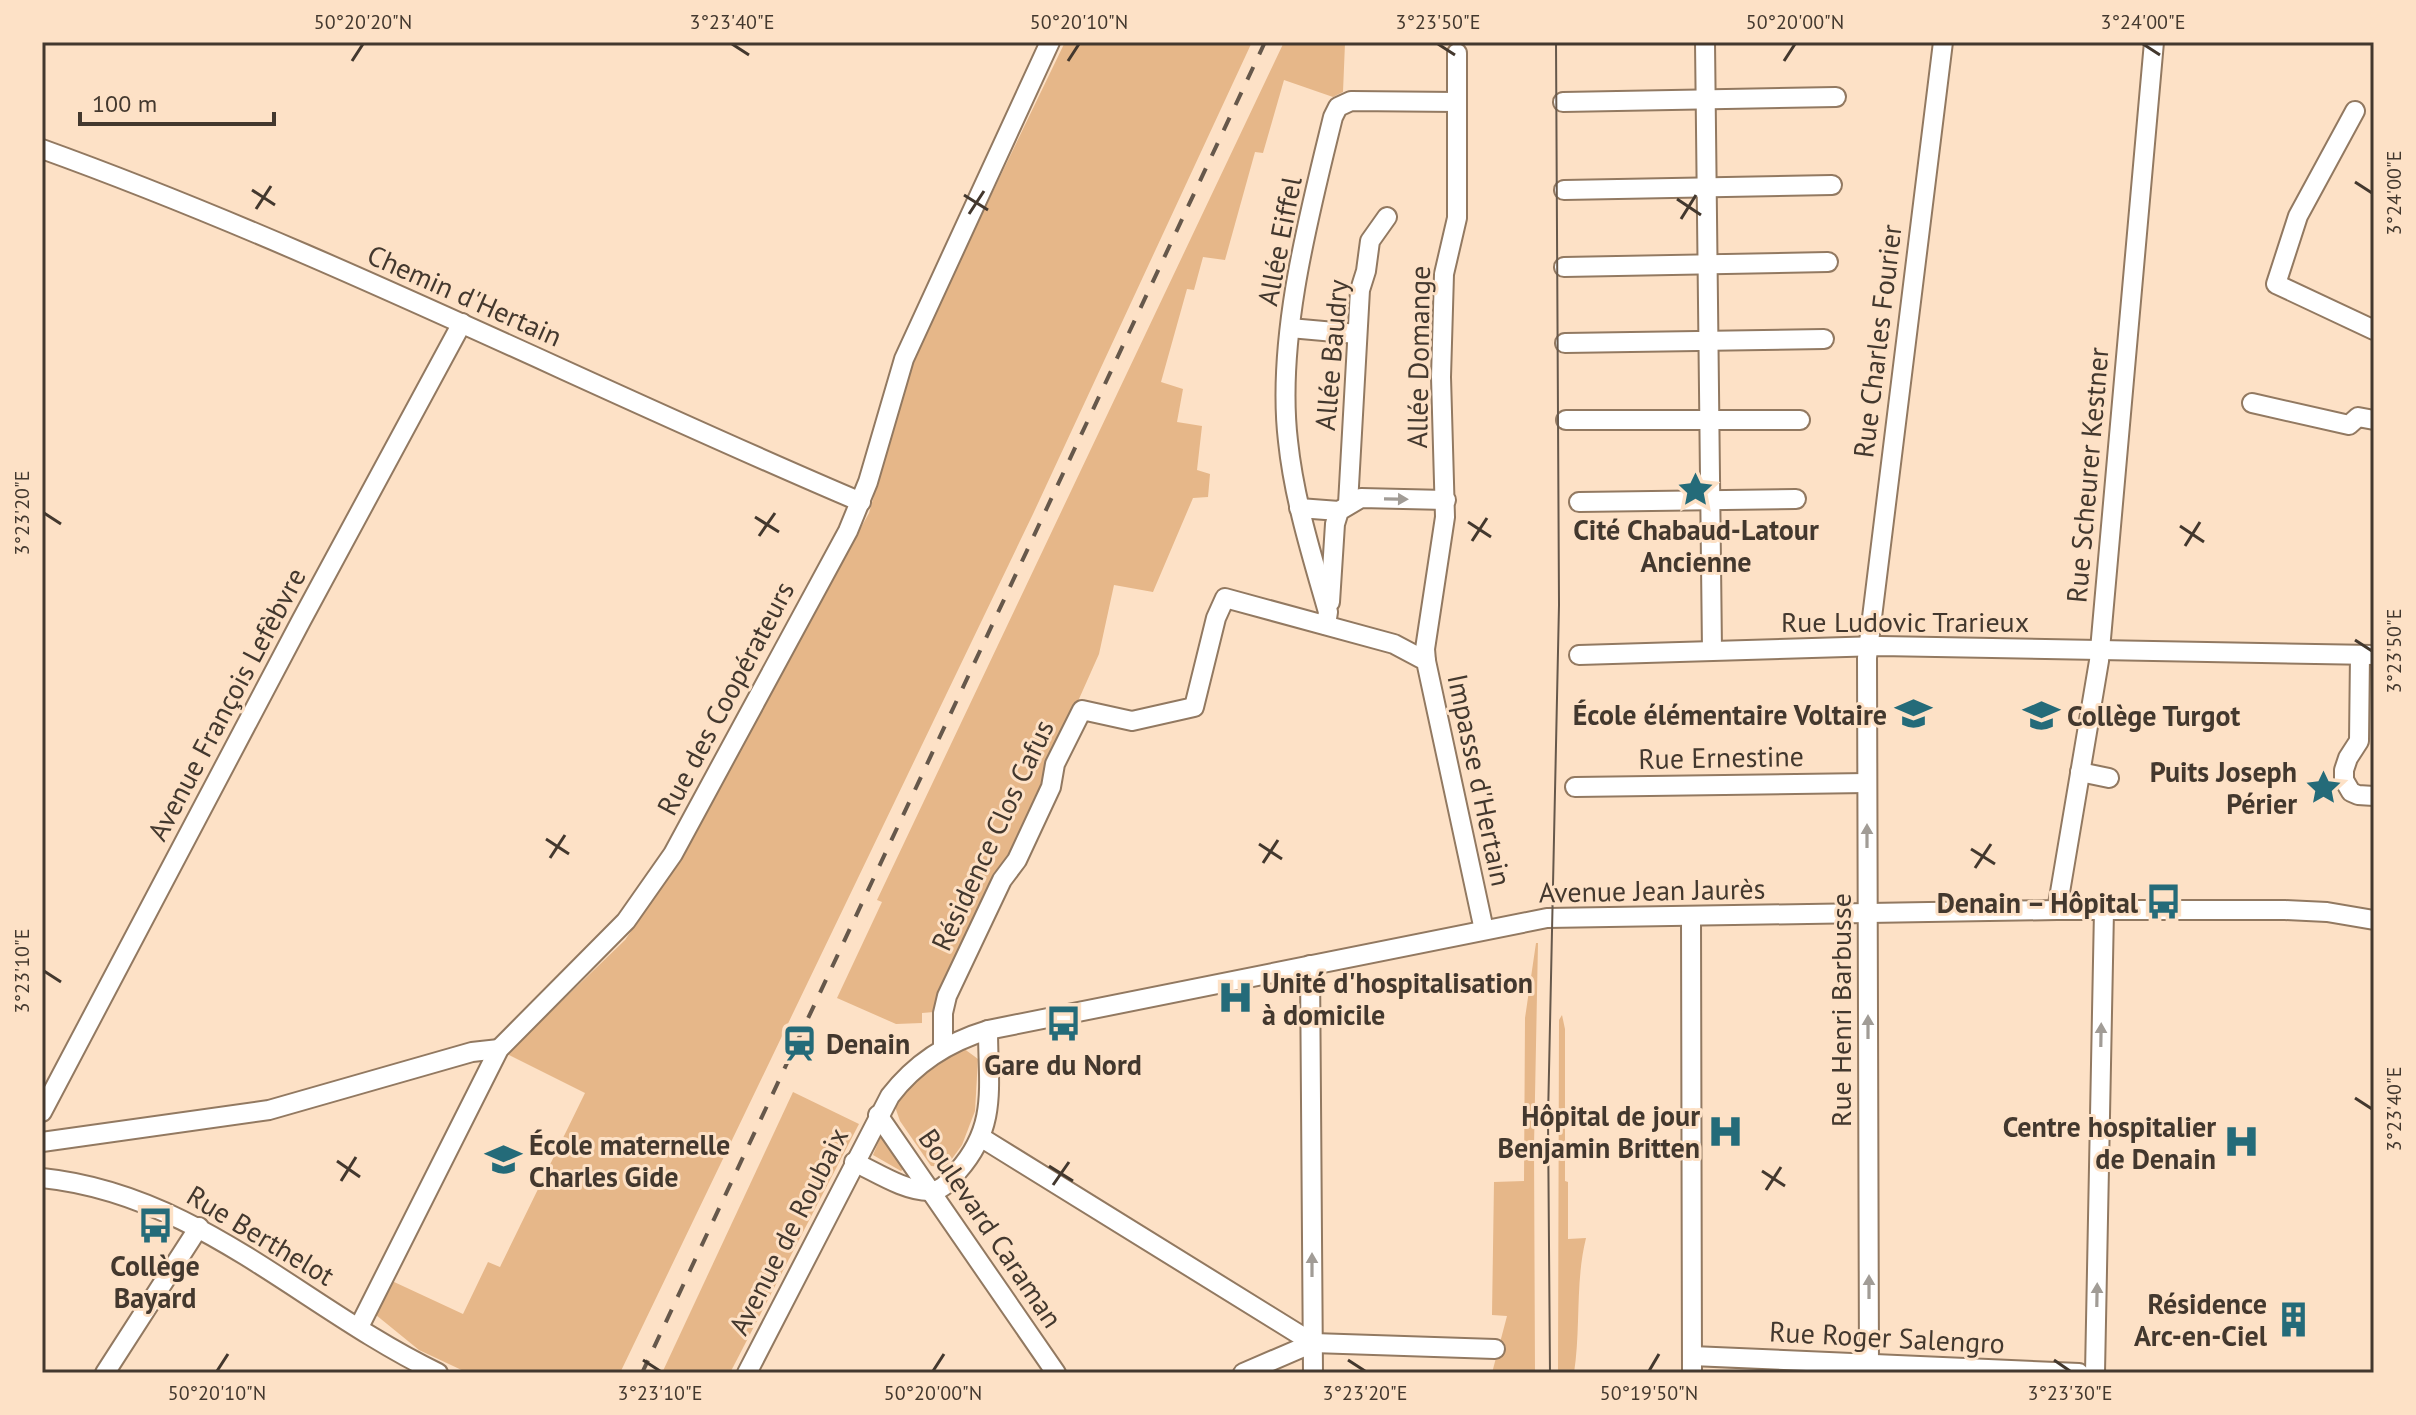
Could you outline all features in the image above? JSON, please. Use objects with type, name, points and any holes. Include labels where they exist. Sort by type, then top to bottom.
[{"type":"street","name":"Rue des Coopérateurs","points":[[359,1327],[499,1049],[616,933],[658,878],[842,541],[861,502],[904,359],[1050,42]]},
{"type":"street","points":[[1705,42],[1712,650]]},
{"type":"street","name":"Rue Charles Fourier","points":[[1868,646],[1943,42]]},
{"type":"street","name":"Rue Scheurer Kestner","points":[[2057,910],[2100,650],[2154,42]]},
{"type":"street","name":"Allée Domange","points":[[1426,661],[1425,649],[1446,500],[1441,377],[1444,274],[1457,218],[1457,53]]},
{"type":"street","points":[[1563,102],[1836,97]]},
{"type":"street","name":"Allée Eiffel","points":[[1327,619],[1299,508],[1287,429],[1290,328],[1304,243],[1335,112],[1342,104],[1351,101],[1457,102]]},
{"type":"street","points":[[2355,111],[2298,216],[2276,284],[2374,330]]},
{"type":"street","name":"Chemin d'Hertain","points":[[42,149],[201,210],[861,502]]},
{"type":"street","points":[[1564,190],[1832,185]]},
{"type":"street","name":"Allée Baudry","points":[[1327,619],[1335,524],[1344,508],[1360,290],[1366,271],[1368,246],[1387,217]]},
{"type":"street","points":[[1564,267],[1828,262]]},
{"type":"street","name":"Avenue François Lefèbvre","points":[[42,1112],[462,323]]},
{"type":"street","points":[[1290,328],[1357,334]]},
{"type":"street","points":[[1565,343],[1824,339]]},
{"type":"street","points":[[2252,403],[2349,425],[2358,417],[2374,420]]},
{"type":"street","points":[[1566,420],[1800,420]]},
{"type":"street","points":[[1299,508],[1344,508],[1361,498],[1446,500]]},
{"type":"street","points":[[1579,502],[1796,499]]},
{"type":"street","name":"Impasse d'Hertain","points":[[1194,707],[1216,618],[1225,598],[1327,619],[1401,647],[1426,661],[1484,930]]},
{"type":"street","name":"Rue Ludovic Trarieux","points":[[1579,655],[1868,646],[2367,655]]},
{"type":"street","name":"Rue Henri Barbusse","points":[[1868,646],[1869,1369]]},
{"type":"street","points":[[2367,655],[2359,741],[2345,764],[2344,780],[2354,794],[2374,796]]},
{"type":"street","name":"Résidence Clos Cafus","points":[[943,1048],[943,1013],[947,996],[1002,880],[1017,860],[1051,787],[1055,764],[1082,710],[1132,721],[1194,707]]},
{"type":"street","points":[[2080,772],[2109,778]]},
{"type":"street","name":"Rue Ernestine","points":[[1575,787],[1867,783]]},
{"type":"street","name":"Avenue Jean Jaurès","points":[[878,1115],[904,1079],[943,1048],[988,1030],[1547,918],[2057,910],[2297,910],[2374,920]]},
{"type":"street","points":[[2095,1373],[2104,910]]},
{"type":"street","points":[[1691,917],[1692,1364]]},
{"type":"street","points":[[1310,965],[1313,1373]]},
{"type":"street","points":[[854,1162],[908,1187],[933,1191],[947,1184],[982,1138],[988,1115],[988,1030]]},
{"type":"street","points":[[42,1142],[269,1110],[472,1052],[499,1049]]},
{"type":"street","name":"Avenue de Roubaix","points":[[747,1373],[878,1115]]},
{"type":"street","name":"Boulevard Caraman","points":[[878,1115],[1056,1373]]},
{"type":"street","points":[[982,1138],[1313,1343]]},
{"type":"street","name":"Rue Berthelot","points":[[42,1178],[117,1192],[199,1227],[438,1373]]},
{"type":"street","points":[[105,1373],[199,1227]]},
{"type":"street","points":[[1243,1373],[1313,1343],[1495,1349]]},
{"type":"street","name":"Rue Roger Salengro","points":[[1692,1364],[2079,1373]]},
{"type":"shaded area","points":[[1065,42],[1252,42],[1033,514],[620,1373],[468,1373],[419,1350],[376,1315],[392,1281],[463,1314],[488,1262],[500,1267],[585,1093],[507,1054],[625,940],[676,867],[869,513],[916,351]]},
{"type":"shaded area","points":[[1284,42],[1382,42],[1345,43],[1343,92],[1333,97],[1284,80],[1263,153],[1255,152],[1225,260],[1203,257],[1194,290],[1187,289],[1161,382],[1183,389],[1177,422],[1202,426],[1197,470],[1210,474],[1208,497],[1193,498],[1153,592],[1114,585],[1099,654],[934,1012],[922,1013],[922,1023],[896,1024],[837,998],[882,902],[877,900]]},
{"type":"shaded area","points":[[1536,943],[1535,1373],[1492,1373],[1507,1316],[1492,1315],[1494,1182],[1524,1181],[1525,1018]]},
{"type":"shaded area","points":[[1562,1015],[1565,1029],[1568,1239],[1586,1238],[1580,1271],[1574,1373],[1558,1373],[1559,1020]]},
{"type":"shaded area","points":[[963,1048],[978,1059],[975,1111],[962,1145],[946,1167],[931,1166],[900,1121],[894,1104],[925,1072]]},
{"type":"shaded area","points":[[793,1092],[859,1124],[730,1373],[662,1373]]},
{"type":"shaded area","points":[[881,1136],[906,1167],[901,1171],[873,1155]]},
{"type":"tram line","points":[[1550,1373],[1548,1118],[1559,605],[1556,42]]},
{"type":"railway","points":[[642,1373],[1265,42]]},
{"type":"place","name":"Cité Chabaud-Latour Ancienne","points":[[1696,489]]},
{"type":"place","name":"École élémentaire Voltaire","points":[[1913,714]]},
{"type":"place","name":"Collège Turgot","points":[[2041,715]]},
{"type":"place","name":"Puits Joseph Périer","points":[[2323,787]]},
{"type":"place","name":"Denain – Hôpital","points":[[2164,902]]},
{"type":"place","name":"Unité d'hospitalisation à domicile","points":[[1236,998]]},
{"type":"place","name":"Gare du Nord","points":[[1063,1024]]},
{"type":"place","name":"Denain","points":[[800,1043]]},
{"type":"place","name":"Hôpital de jour Benjamin Britten","points":[[1726,1131]]},
{"type":"place","name":"Centre hospitalier de Denain","points":[[2242,1142]]},
{"type":"place","name":"École maternelle Charles Gide","points":[[503,1160]]},
{"type":"place","name":"Collège Bayard","points":[[155,1225]]},
{"type":"place","name":"Résidence Arc-en-Ciel","points":[[2293,1319]]}]
